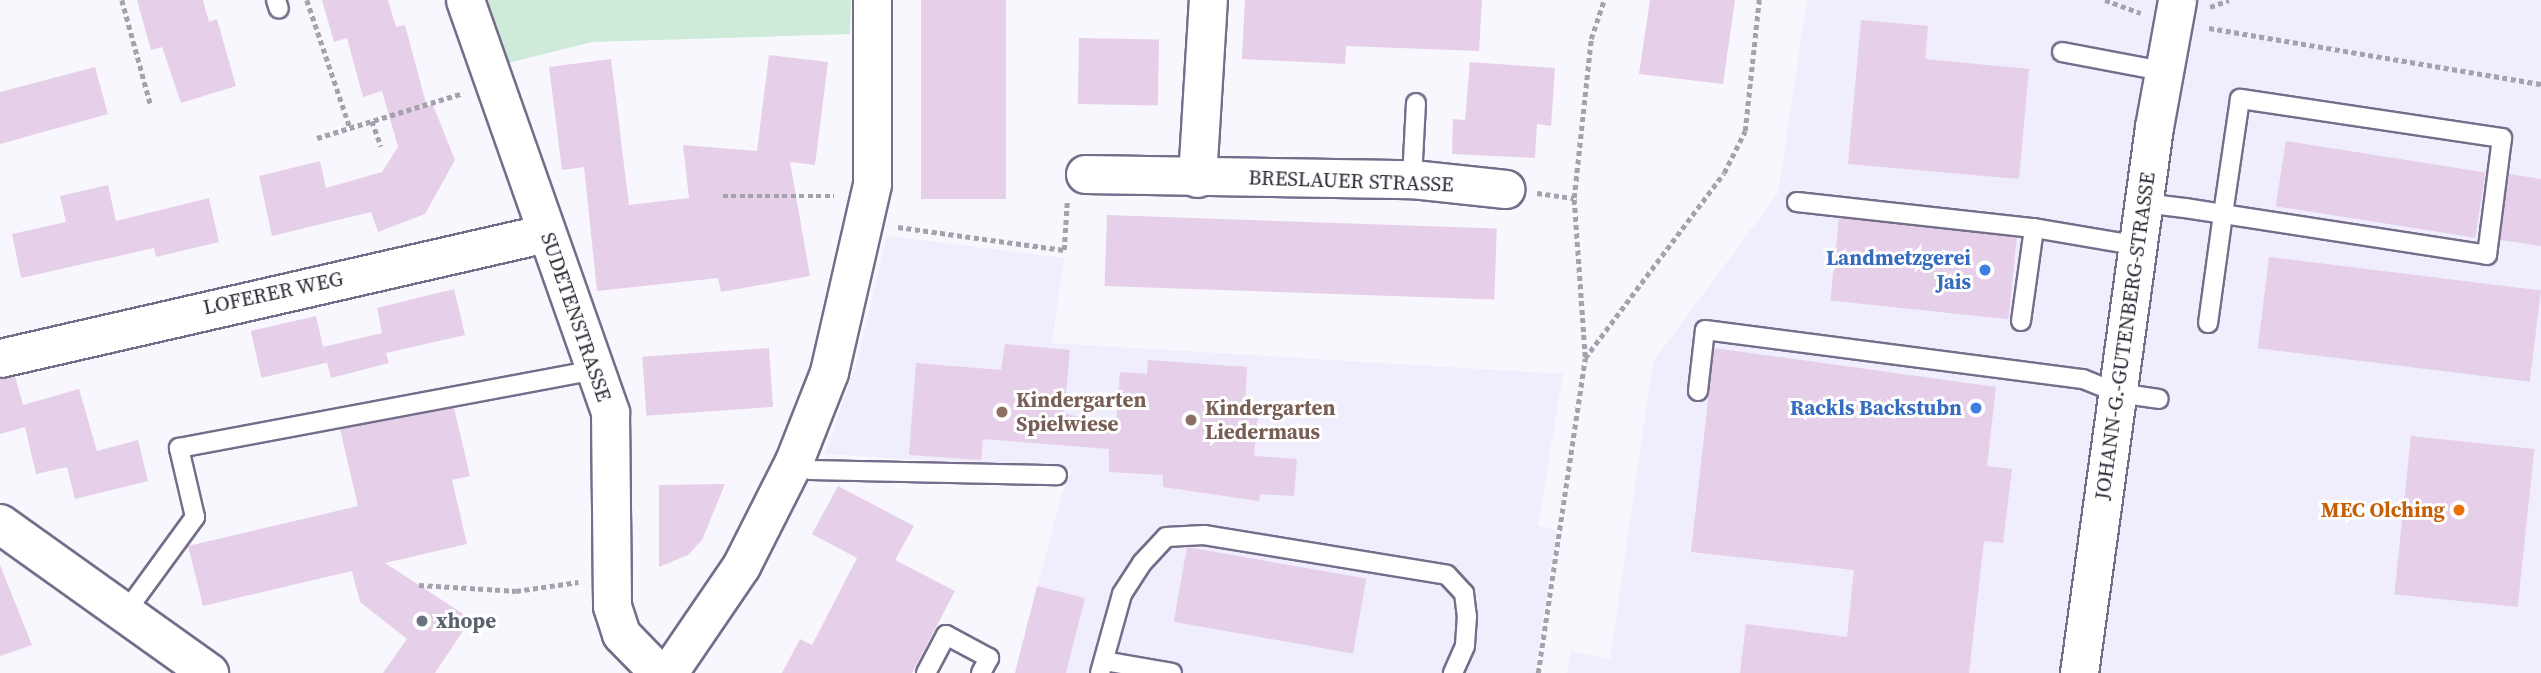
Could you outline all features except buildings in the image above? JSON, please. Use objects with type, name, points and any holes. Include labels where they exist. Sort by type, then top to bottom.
[{"type":"main road","points":[[0,524],[209,673]]},
{"type":"street","name":"SUDETENSTRASSE","points":[[465,0],[610,412],[610,576],[621,634],[659,673]]},
{"type":"street","points":[[668,673],[741,566],[794,461],[829,372],[866,209],[872,0]]},
{"type":"street","points":[[1197,178],[1208,0]]},
{"type":"street","name":"JOHANN-G.-GUTENBERG-STRASSE","points":[[2079,673],[2140,246],[2143,203],[2163,71],[2178,0]]},
{"type":"street","name":"BRESLAUER STRASSE","points":[[1086,174],[1197,178],[1412,178],[1505,189]]},
{"type":"street","name":"LOFERER WEG","points":[[0,358],[547,233]]},
{"type":"lane","points":[[2062,52],[2163,71]]},
{"type":"lane","points":[[2143,203],[2222,214],[2487,254],[2502,138],[2240,99],[2222,214],[2208,323]]},
{"type":"lane","points":[[1412,178],[1416,103]]},
{"type":"lane","points":[[1797,202],[2034,228],[2140,246]]},
{"type":"lane","points":[[2021,321],[2034,228]]},
{"type":"lane","points":[[1698,391],[1705,330],[2083,379],[2118,393],[2159,399]]},
{"type":"lane","points":[[125,613],[195,517],[179,448],[594,370]]},
{"type":"lane","points":[[794,461],[810,470],[1057,475]]},
{"type":"lane","points":[[1172,673],[1102,667],[1122,594],[1142,563],[1166,537],[1204,535],[1447,575],[1464,593],[1467,616],[1465,646],[1453,673]]},
{"type":"lane","points":[[926,673],[946,635],[989,658],[981,673]]},
{"type":"path","points":[[122,0],[151,106]]},
{"type":"path","points":[[307,0],[350,128]]},
{"type":"path","points":[[1538,673],[1585,358],[1574,198],[1591,39],[1604,0]]},
{"type":"path","points":[[1585,358],[1724,173],[1745,131],[1759,0]]},
{"type":"path","points":[[2209,28],[2541,84]]},
{"type":"path","points":[[317,138],[494,83]]},
{"type":"path","points":[[372,121],[381,146]]},
{"type":"path","points":[[723,197],[866,209],[1064,250],[1069,174],[1086,174]]},
{"type":"path","points":[[419,585],[516,591],[610,576]]},
{"type":"shaded area","points":[[1807,0],[2541,0],[2541,673],[1567,673],[1571,652],[1610,659],[1653,362],[1778,193]]},
{"type":"shaded area","points":[[887,236],[1064,258],[1052,343],[1563,374],[1538,526],[1556,530],[1535,673],[1015,673],[1062,493],[1073,469],[825,454],[857,362]]},
{"type":"green space","points":[[487,0],[851,0],[850,34],[592,42],[508,63]]},
{"type":"place","name":"Landmetzgerei Jais","points":[[1985,270]]},
{"type":"place","name":"Rackls Backstubn","points":[[1976,408]]},
{"type":"place","name":"Kindergarten Spielwiese","points":[[1002,412]]},
{"type":"place","name":"Kindergarten Liedermaus","points":[[1191,420]]},
{"type":"place","name":"MEC Olching","points":[[2459,510]]},
{"type":"place","name":"xhope","points":[[422,621]]}]
